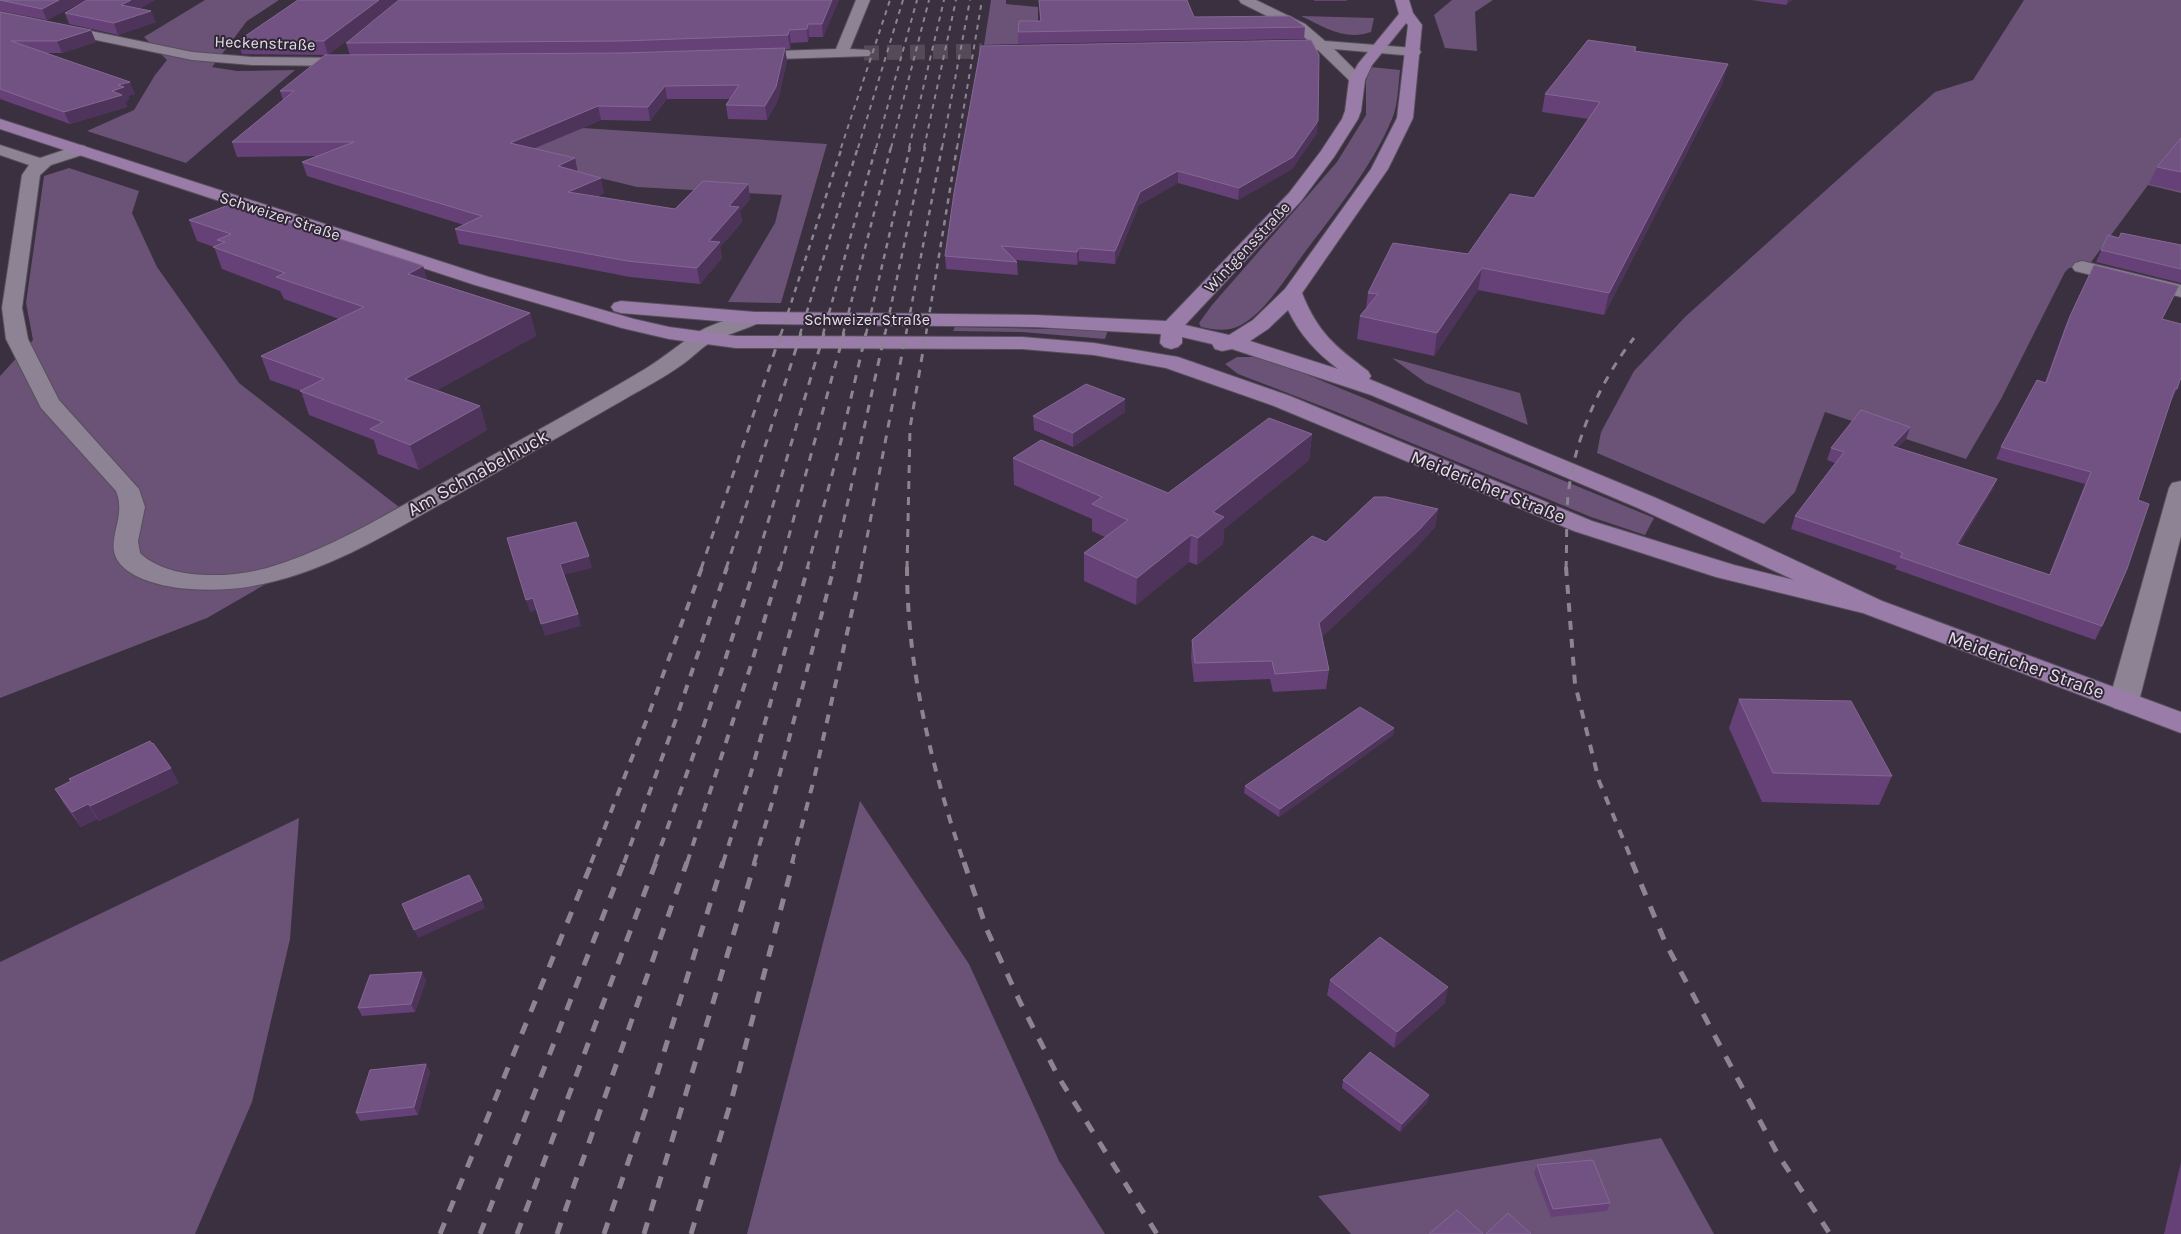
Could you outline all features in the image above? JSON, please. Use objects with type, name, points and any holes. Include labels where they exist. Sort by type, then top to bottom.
[{"type":"main road","name":"Wintgensstraße","points":[[1170,362],[1233,342],[1260,326],[1277,312],[1379,169],[1405,118],[1407,51],[1415,25],[1404,7],[1365,64],[1357,80],[1354,111],[1328,153],[1295,197],[1172,328]]},
{"type":"main road","name":"Schweizer Straße","points":[[0,124],[482,281],[629,324],[703,338],[736,342],[1022,343],[1110,351]]},
{"type":"main road","points":[[1292,293],[1299,313],[1316,340],[1379,390]]},
{"type":"main road","name":"Schweizer Straße","points":[[562,303],[755,318],[1035,321],[1172,328]]},
{"type":"main road","points":[[1170,362],[1172,328]]},
{"type":"main road","name":"Meidericher Straße","points":[[1172,328],[1233,342],[1379,390],[1647,503],[1749,548],[1872,607],[2181,723]]},
{"type":"main road","name":"Meidericher Straße","points":[[1110,351],[1170,362],[1282,401],[1583,526],[1724,571],[1872,607]]},
{"type":"street","points":[[841,54],[863,0]]},
{"type":"street","points":[[1246,0],[1300,27],[1322,45],[1357,80]]},
{"type":"street","name":"Heckenstraße","points":[[0,16],[219,60],[249,63],[368,62]]},
{"type":"street","points":[[48,26],[70,17]]},
{"type":"street","points":[[1265,46],[1322,45],[1407,51]]},
{"type":"street","points":[[331,62],[347,50]]},
{"type":"street","points":[[734,57],[864,53]]},
{"type":"street","points":[[0,136],[19,130]]},
{"type":"street","points":[[0,150],[40,164],[79,150]]},
{"type":"street","name":"Am Schnabelhuck","points":[[40,164],[33,169],[31,175],[6,310],[17,339],[49,403],[127,489],[133,506],[124,543],[131,559],[144,571],[168,578],[207,582],[240,582],[276,573],[347,546],[635,384],[675,360],[703,338],[726,327],[755,318]]},
{"type":"street","points":[[2082,267],[2181,291]]},
{"type":"street","points":[[688,314],[703,338]]},
{"type":"street","points":[[2124,701],[2181,488]]},
{"type":"shaded area","points":[[205,0],[279,0],[247,21],[212,67],[237,71],[295,70],[186,163],[87,131],[134,110],[155,75],[167,60],[144,37]]},
{"type":"shaded area","points":[[991,0],[1006,0],[1006,4],[1038,7],[1038,25],[1018,44],[984,45]]},
{"type":"shaded area","points":[[1452,0],[1493,0],[1475,12],[1477,51],[1445,48],[1434,15]]},
{"type":"shaded area","points":[[2024,0],[2181,0],[2181,193],[2148,185],[2089,265],[2069,268],[2065,272],[2001,399],[1966,459],[1825,412],[1795,492],[1764,524],[1597,453],[1601,432],[1634,371],[1685,317],[1935,92],[1973,80]]},
{"type":"shaded area","points":[[1301,16],[1374,18],[1371,32],[1352,35],[1335,32]]},
{"type":"shaded area","points":[[1370,67],[1400,70],[1394,114],[1363,173],[1282,284],[1258,312],[1241,325],[1231,329],[1216,330],[1201,327],[1199,323],[1212,305],[1337,162],[1366,115],[1366,81]]},
{"type":"shaded area","points":[[583,128],[827,144],[781,303],[728,302],[775,223],[782,195],[637,187],[513,157]]},
{"type":"shaded area","points":[[69,168],[139,191],[132,213],[157,267],[239,383],[399,507],[207,618],[0,698],[0,376],[33,340],[26,303],[44,176]]},
{"type":"shaded area","points":[[955,327],[1108,330],[1105,339],[1022,332],[953,331]]},
{"type":"shaded area","points":[[1237,357],[1255,357],[1291,368],[1654,518],[1645,535],[1591,517],[1334,411],[1238,374],[1225,364]]},
{"type":"shaded area","points":[[1392,358],[1520,393],[1528,425],[1426,383]]},
{"type":"shaded area","points":[[860,801],[969,964],[1059,1161],[1105,1234],[747,1234]]},
{"type":"shaded area","points":[[299,818],[290,939],[252,1102],[195,1234],[0,1234],[0,962]]},
{"type":"shaded area","points":[[1661,1138],[1714,1234],[1351,1234],[1318,1196]]},
{"type":"building","points":[[0,0],[59,0],[42,9]]},
{"type":"building","points":[[87,0],[131,0],[121,5],[151,11],[114,23],[65,13]]},
{"type":"building","points":[[298,0],[379,0],[324,41],[238,41]]},
{"type":"building","points":[[399,0],[832,0],[822,24],[808,24],[807,29],[789,30],[788,35],[622,41],[346,43]]},
{"type":"building","points":[[1039,0],[1187,0],[1194,17],[1290,16],[1305,27],[1018,32],[1019,21],[1041,21]]},
{"type":"building","points":[[0,12],[91,30],[57,41],[11,41],[130,82],[118,85],[124,87],[112,91],[122,95],[64,112],[0,89]]},
{"type":"building","points":[[1311,40],[1319,55],[1318,121],[1293,157],[1239,188],[1178,171],[1140,192],[1115,251],[1079,248],[1077,252],[1001,246],[1017,262],[945,256],[954,193],[981,46]]},
{"type":"building","points":[[1588,40],[1636,47],[1634,51],[1728,64],[1609,293],[1482,268],[1437,333],[1360,316],[1378,294],[1368,293],[1393,243],[1468,254],[1510,194],[1534,198],[1600,102],[1545,94]]},
{"type":"building","points":[[785,48],[776,87],[765,106],[726,105],[739,85],[665,86],[648,107],[598,106],[510,143],[575,158],[558,166],[601,178],[568,192],[675,209],[703,181],[748,184],[729,206],[739,207],[709,241],[720,242],[697,268],[627,261],[455,229],[482,216],[302,162],[354,142],[232,142],[294,91],[280,91],[325,55],[623,53]]},
{"type":"building","points":[[2181,138],[2181,172],[2157,167]]},
{"type":"building","points":[[231,204],[415,263],[423,266],[408,274],[530,313],[405,379],[480,406],[410,445],[370,429],[383,422],[300,391],[324,379],[261,356],[364,307],[276,277],[285,273],[213,247],[225,242],[217,240],[231,234],[189,220]]},
{"type":"building","points":[[2121,233],[2181,245],[2181,269],[2101,250],[2108,235],[2119,238]]},
{"type":"building","points":[[2094,265],[2179,286],[2162,319],[2181,324],[2181,377],[2177,389],[2175,388],[2138,500],[2149,504],[2127,569],[2102,626],[1900,557],[1903,553],[1795,516],[1844,452],[1831,448],[1861,410],[1910,427],[1892,446],[1997,479],[1957,544],[2050,575],[2091,472],[2001,447],[2037,380],[2046,383],[2070,316]]},
{"type":"building","points":[[1086,384],[1125,399],[1073,433],[1033,416]]},
{"type":"building","points":[[1269,418],[1312,434],[1213,512],[1224,517],[1198,538],[1191,535],[1137,578],[1084,553],[1128,520],[1092,504],[1102,497],[1013,458],[1041,440],[1168,493]]},
{"type":"building","points":[[1374,497],[1386,497],[1438,509],[1419,530],[1319,623],[1329,670],[1275,674],[1272,661],[1195,663],[1192,640],[1312,536],[1326,542]]},
{"type":"building","points":[[576,522],[589,556],[560,564],[578,614],[541,624],[533,598],[526,600],[507,538]]},
{"type":"building","points":[[1739,699],[1851,701],[1892,776],[1773,773]]},
{"type":"building","points":[[1360,707],[1394,728],[1280,809],[1245,786]]},
{"type":"building","points":[[150,741],[171,768],[90,806],[88,804],[72,812],[55,789],[71,781],[69,779]]},
{"type":"building","points":[[469,875],[482,900],[414,930],[402,904]]},
{"type":"building","points":[[1380,937],[1448,987],[1397,1032],[1330,980]]},
{"type":"building","points":[[422,972],[411,1004],[358,1008],[370,975]]},
{"type":"building","points":[[1370,1052],[1429,1095],[1402,1124],[1343,1080]]},
{"type":"building","points":[[426,1064],[414,1107],[356,1113],[370,1070]]},
{"type":"building","points":[[1593,1160],[1610,1203],[1553,1209],[1537,1165]]},
{"type":"building","points":[[1457,1210],[1483,1234],[1429,1234]]},
{"type":"building","points":[[1508,1213],[1531,1234],[1486,1234]]},
{"type":"tunnel","points":[[864,53],[982,51]]},
{"type":"railway","points":[[841,148],[890,0]]},
{"type":"railway","points":[[858,148],[903,0]]},
{"type":"railway","points":[[876,148],[917,0]]},
{"type":"railway","points":[[891,148],[929,0]]},
{"type":"railway","points":[[909,148],[944,0]]},
{"type":"railway","points":[[924,148],[956,0]]},
{"type":"railway","points":[[942,148],[970,0]]},
{"type":"railway","points":[[957,148],[982,0]]},
{"type":"railway","points":[[781,334],[842,147]]},
{"type":"railway","points":[[800,334],[858,147]]},
{"type":"railway","points":[[823,334],[876,147]]},
{"type":"railway","points":[[843,334],[891,147]]},
{"type":"railway","points":[[866,334],[910,147]]},
{"type":"railway","points":[[885,334],[925,147]]},
{"type":"railway","points":[[906,334],[942,147]]},
{"type":"railway","points":[[926,334],[957,147]]},
{"type":"railway","points":[[701,569],[781,333]]},
{"type":"railway","points":[[726,569],[801,333]]},
{"type":"railway","points":[[754,569],[824,333]]},
{"type":"railway","points":[[780,569],[844,333]]},
{"type":"railway","points":[[807,569],[841,441],[866,333]]},
{"type":"railway","points":[[833,569],[885,333]]},
{"type":"railway","points":[[861,569],[906,333]]},
{"type":"railway","points":[[907,568],[910,428],[926,333]]},
{"type":"railway","points":[[1566,567],[1568,496],[1576,454],[1590,412],[1610,373],[1634,338]]},
{"type":"railway","points":[[591,863],[647,719],[702,567]]},
{"type":"railway","points":[[624,863],[676,719],[727,567]]},
{"type":"railway","points":[[655,863],[704,725],[755,567]]},
{"type":"railway","points":[[687,863],[751,665],[780,567]]},
{"type":"railway","points":[[723,863],[749,780],[808,567]]},
{"type":"railway","points":[[754,863],[774,796],[834,567]]},
{"type":"railway","points":[[792,863],[814,779],[862,567]]},
{"type":"railway","points":[[1566,567],[1575,684],[1599,781],[1633,863]]},
{"type":"railway","points":[[907,568],[911,643],[924,718],[932,755],[964,863]]},
{"type":"railway","points":[[440,1234],[592,862]]},
{"type":"railway","points":[[480,1234],[624,862]]},
{"type":"railway","points":[[517,1234],[656,862]]},
{"type":"railway","points":[[557,1234],[687,862]]},
{"type":"railway","points":[[604,1234],[650,1097],[723,862]]},
{"type":"railway","points":[[644,1234],[755,862]]},
{"type":"railway","points":[[691,1234],[732,1098],[793,862]]},
{"type":"railway","points":[[964,862],[987,930],[1020,1002],[1059,1078],[1157,1234]]},
{"type":"railway","points":[[1632,862],[1665,942],[1777,1153],[1830,1234]]}]
